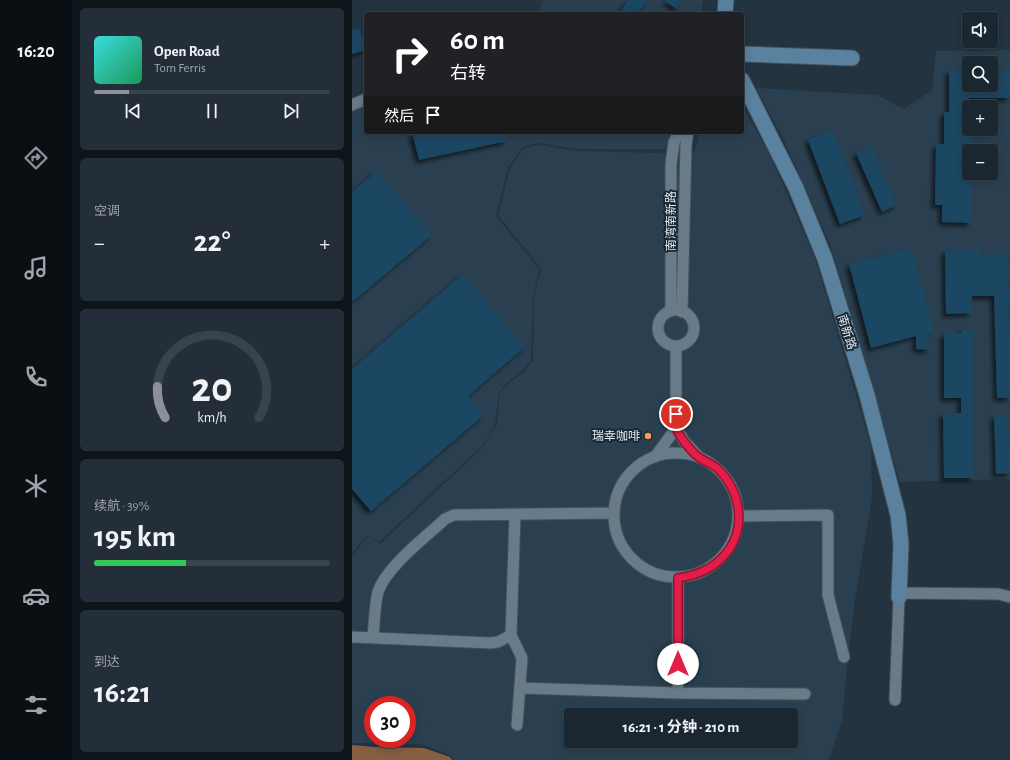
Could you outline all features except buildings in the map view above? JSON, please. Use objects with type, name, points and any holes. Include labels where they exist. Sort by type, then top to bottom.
[{"type":"street","points":[[725,12],[726,0]]},
{"type":"street","points":[[744,54],[852,58]]},
{"type":"street","name":"南新路","points":[[744,84],[796,188],[825,259],[867,395],[898,515],[901,544],[899,595]]},
{"type":"street","points":[[352,105],[364,100]]},
{"type":"street","name":"南湾南新路","points":[[676,312],[671,164],[674,142],[678,134]]},
{"type":"street","name":"南湾南新路","points":[[676,312],[688,134]]},
{"type":"street","points":[[676,312],[690,318],[693,330],[690,339],[682,345],[676,346],[665,343],[659,334],[658,327],[662,317],[676,312]]},
{"type":"street","points":[[676,346],[676,428],[684,441],[699,457]]},
{"type":"street","points":[[655,457],[676,428]]},
{"type":"street","points":[[676,453],[689,454],[699,457],[712,465],[726,478],[736,496],[739,516],[735,537],[724,555],[709,569],[698,574],[678,578],[656,574],[642,567],[631,558],[619,540],[615,526],[614,513],[618,494],[628,475],[641,464],[655,457],[676,453]]},
{"type":"street","points":[[373,638],[378,592],[386,577],[403,558],[445,519],[454,515],[614,513]]},
{"type":"street","points":[[515,514],[511,635],[522,658],[517,725]]},
{"type":"street","points":[[739,516],[828,515],[828,596],[844,657]]},
{"type":"street","points":[[678,578],[678,693]]},
{"type":"street","points":[[895,700],[899,595],[998,594],[1010,597]]},
{"type":"street","points":[[352,637],[490,643],[498,642],[511,635]]},
{"type":"street","points":[[520,688],[678,693],[805,694]]},
{"type":"shaded area","points":[[543,0],[703,0],[701,12],[539,12]]},
{"type":"shaded area","points":[[1010,50],[1010,479],[900,482],[830,244],[783,138],[756,88],[877,95],[904,109],[932,90],[936,51]]},
{"type":"shaded area","points":[[364,105],[364,134],[669,134],[668,149],[578,149],[539,143],[523,147],[508,167],[496,216],[539,269],[533,297],[531,360],[523,370],[505,384],[499,393],[495,424],[480,448],[379,542],[367,536],[352,553],[352,111]]},
{"type":"shaded area","points":[[744,109],[769,153],[816,261],[871,447],[872,498],[855,599],[842,720],[829,760],[454,760],[450,755],[421,744],[416,744],[416,696],[364,696],[364,743],[352,743],[352,555],[368,537],[380,544],[481,449],[497,424],[500,393],[506,385],[524,372],[533,360],[534,297],[541,269],[498,215],[510,168],[524,148],[538,145],[578,151],[694,154],[699,134],[744,134]]},
{"type":"shaded area","points":[[352,745],[364,746],[364,748],[424,748],[450,757],[452,760],[352,760]]},
{"type":"place","name":"瑞幸咖啡","points":[[648,436]]},
{"type":"route","points":[[676,414],[676,428],[684,441],[699,457],[719,470],[732,487],[736,496],[739,516],[738,526],[731,546],[717,563],[698,574],[678,578],[678,664]]}]
